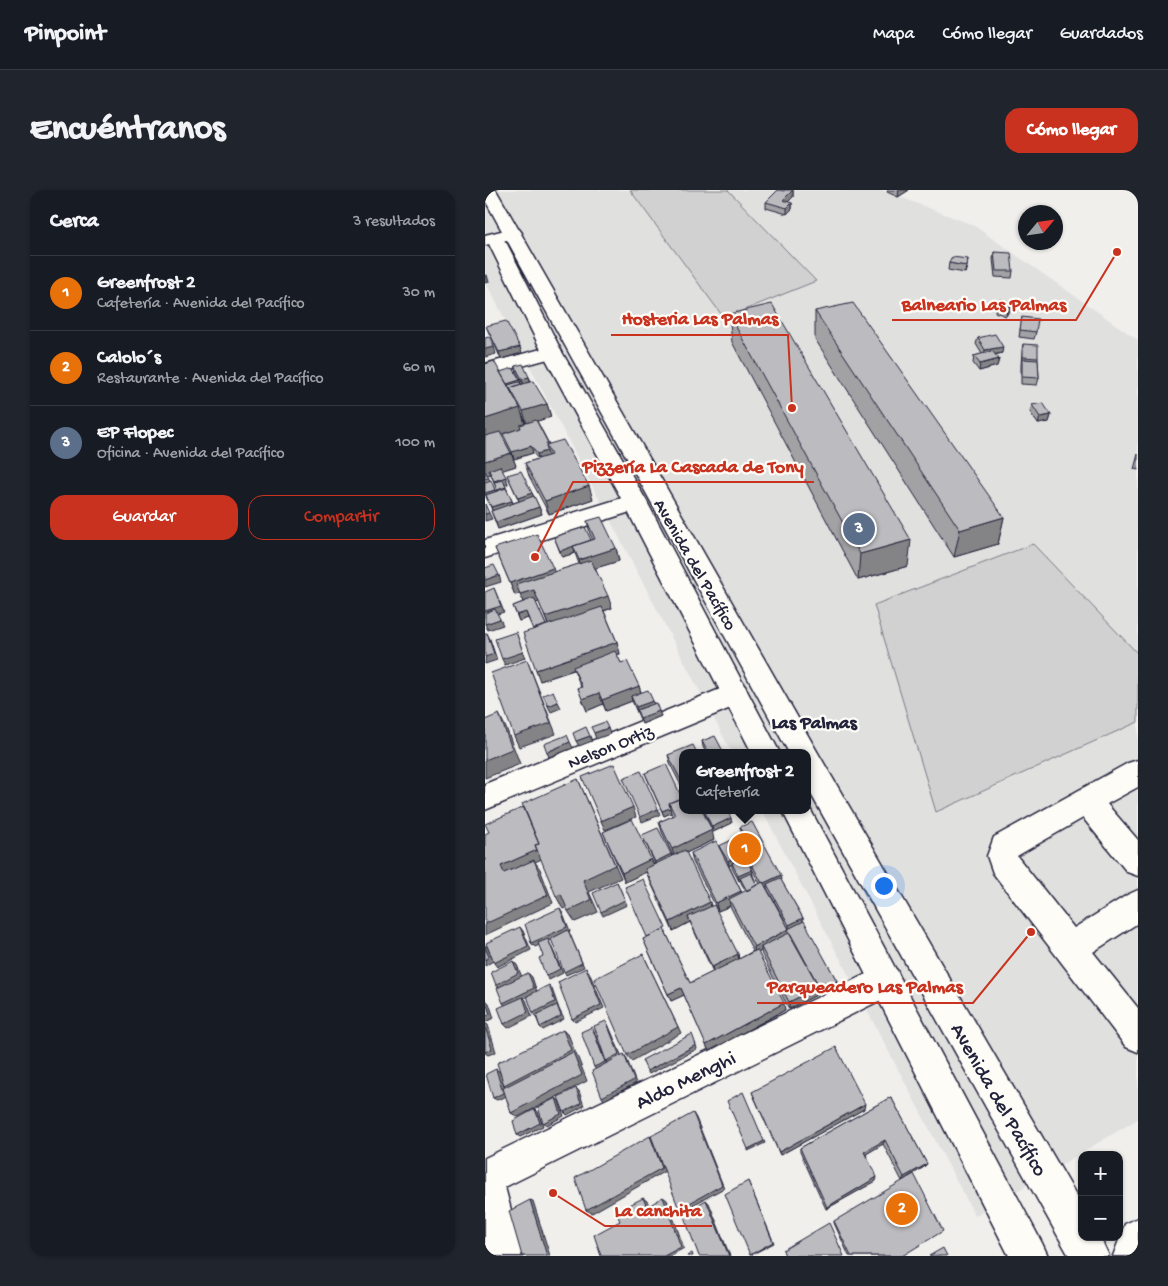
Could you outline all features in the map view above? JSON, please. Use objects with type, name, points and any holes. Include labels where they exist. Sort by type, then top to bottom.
[{"type":"main road","name":"Avenida del Pacífico","points":[[488,190],[494,233],[553,352],[635,502],[764,749]]},
{"type":"main road","name":"Avenida del Pacífico","points":[[494,233],[584,366],[802,749]]},
{"type":"main road","points":[[485,370],[553,352]]},
{"type":"main road","points":[[485,549],[635,502]]},
{"type":"main road","name":"Nelson Ortiz","points":[[485,797],[735,694]]},
{"type":"main road","name":"Avenida del Pacífico","points":[[811,767],[1090,1256]]},
{"type":"main road","points":[[1137,1033],[1004,863],[1003,851],[1005,847],[1138,772]]},
{"type":"main road","points":[[1086,801],[1138,862]]},
{"type":"main road","points":[[798,814],[1029,1256]]},
{"type":"main road","points":[[1070,948],[1138,905]]},
{"type":"main road","name":"Aldo Menghi","points":[[485,1176],[885,981]]},
{"type":"main road","points":[[485,1181],[504,1256]]},
{"type":"main road","points":[[1132,1256],[1138,1237]]},
{"type":"shaded area","points":[[485,190],[882,190],[973,225],[1138,340],[1138,1119],[1084,1151],[1078,1151],[1078,1155],[975,1216],[764,814],[811,814],[811,749],[730,749],[485,281]]},
{"type":"shaded area","points":[[630,190],[728,190],[816,281],[724,318]]},
{"type":"shaded area","points":[[1033,544],[1138,654],[1138,722],[936,812],[874,605]]},
{"type":"building","points":[[778,190],[793,190],[783,200],[792,203],[787,208],[766,202]]},
{"type":"building","points":[[994,252],[1011,253],[1013,271],[996,271]]},
{"type":"building","points":[[952,257],[968,259],[966,266],[949,263]]},
{"type":"building","points":[[1001,299],[1012,303],[1007,309],[996,305]]},
{"type":"building","points":[[853,303],[1004,517],[960,530],[815,311]]},
{"type":"building","points":[[772,304],[911,540],[860,554],[729,314]]},
{"type":"building","points":[[1022,317],[1038,319],[1036,332],[1020,330]]},
{"type":"building","points":[[506,321],[520,347],[499,352],[486,326]]},
{"type":"building","points":[[995,334],[1003,347],[985,350],[978,338]]},
{"type":"building","points":[[489,337],[494,347],[485,349],[485,338]]},
{"type":"building","points":[[1023,344],[1038,345],[1038,358],[1023,357]]},
{"type":"building","points":[[992,351],[999,359],[980,364],[974,356]]},
{"type":"building","points":[[1022,359],[1038,360],[1039,378],[1022,377]]},
{"type":"building","points":[[494,361],[520,408],[485,419],[485,364]]},
{"type":"building","points":[[523,364],[529,377],[522,379],[515,366]]},
{"type":"building","points":[[513,368],[520,380],[507,384],[500,372]]},
{"type":"building","points":[[533,381],[547,404],[523,411],[510,388]]},
{"type":"building","points":[[519,382],[521,384],[510,389],[508,385]]},
{"type":"building","points":[[1043,403],[1051,415],[1040,417],[1032,405]]},
{"type":"building","points":[[536,420],[548,443],[546,443],[547,451],[537,454],[531,446],[512,452],[503,434],[521,428],[520,425]]},
{"type":"building","points":[[500,432],[511,453],[485,461],[485,436]]},
{"type":"building","points":[[563,440],[589,486],[545,501],[525,463],[551,455],[546,445]]},
{"type":"building","points":[[500,466],[506,477],[494,481],[489,470]]},
{"type":"building","points":[[485,471],[489,478],[485,479]]},
{"type":"building","points":[[521,471],[532,493],[518,498],[507,475]]},
{"type":"building","points":[[491,480],[495,490],[485,493],[485,482]]},
{"type":"building","points":[[503,480],[506,487],[497,490],[494,482]]},
{"type":"building","points":[[506,488],[512,501],[491,507],[486,495]]},
{"type":"building","points":[[534,496],[539,507],[496,522],[491,511]]},
{"type":"building","points":[[485,504],[489,513],[485,514]]},
{"type":"building","points":[[601,517],[616,548],[579,560],[573,546],[595,539],[587,521]]},
{"type":"building","points":[[585,527],[591,540],[560,551],[554,537]]},
{"type":"building","points":[[537,534],[553,568],[510,583],[495,548]]},
{"type":"building","points":[[591,560],[608,596],[545,617],[534,590],[520,594],[516,584]]},
{"type":"building","points":[[494,565],[499,575],[485,580],[485,568]]},
{"type":"building","points":[[494,588],[501,606],[485,611],[485,592]]},
{"type":"building","points":[[534,598],[546,625],[533,629],[526,612],[517,615],[513,606]]},
{"type":"building","points":[[602,607],[617,642],[536,670],[523,633]]},
{"type":"building","points":[[495,609],[500,619],[485,624],[485,613]]},
{"type":"building","points":[[516,632],[523,652],[502,659],[495,639]]},
{"type":"building","points":[[487,633],[494,654],[485,657],[485,634]]},
{"type":"building","points":[[615,651],[621,663],[627,661],[639,686],[602,700],[599,693],[582,699],[578,688],[582,687],[573,667]]},
{"type":"building","points":[[527,660],[551,723],[514,736],[491,673]]},
{"type":"building","points":[[648,690],[653,701],[636,707],[631,696]]},
{"type":"building","points":[[553,691],[558,702],[548,706],[543,695]]},
{"type":"building","points":[[656,703],[659,711],[640,718],[637,710]]},
{"type":"building","points":[[499,714],[512,749],[485,760],[485,720]]},
{"type":"building","points":[[605,722],[608,728],[594,733],[591,727]]},
{"type":"building","points":[[586,727],[590,736],[576,741],[573,733]]},
{"type":"building","points":[[567,735],[570,742],[547,752],[544,744]]},
{"type":"building","points":[[715,736],[722,749],[706,749],[702,741]]},
{"type":"building","points":[[693,745],[695,749],[683,749]]},
{"type":"building","points":[[679,751],[679,776],[668,755]]},
{"type":"building","points":[[614,764],[633,807],[601,821],[582,777]]},
{"type":"building","points":[[666,764],[679,792],[679,799],[669,803],[670,808],[662,811],[645,773]]},
{"type":"building","points":[[641,771],[658,809],[640,817],[623,778]]},
{"type":"building","points":[[578,779],[615,865],[583,880],[591,900],[568,911],[561,894],[556,896],[535,845],[539,844],[522,804]]},
{"type":"building","points":[[679,799],[679,814],[704,814],[712,830],[672,849],[659,822],[675,815],[669,803]]},
{"type":"building","points":[[524,807],[539,844],[535,845],[537,850],[501,866],[504,873],[534,860],[548,895],[485,924],[485,834],[489,832],[485,824]]},
{"type":"building","points":[[706,814],[729,814],[731,818],[712,827]]},
{"type":"building","points":[[632,819],[651,859],[622,873],[603,832]]},
{"type":"building","points":[[752,822],[781,875],[764,883],[762,883],[737,837],[744,834],[740,827]]},
{"type":"building","points":[[658,828],[671,854],[655,862],[642,835]]},
{"type":"building","points":[[734,839],[742,854],[728,861],[719,846]]},
{"type":"building","points":[[716,841],[741,891],[716,903],[691,853]]},
{"type":"building","points":[[685,850],[710,902],[670,922],[645,869]]},
{"type":"building","points":[[745,857],[752,870],[738,876],[732,863]]},
{"type":"building","points":[[751,873],[757,885],[747,891],[740,878]]},
{"type":"building","points":[[780,878],[803,918],[789,925],[767,884]]},
{"type":"building","points":[[643,879],[666,928],[647,937],[625,887]]},
{"type":"building","points":[[617,882],[625,900],[601,912],[593,893]]},
{"type":"building","points":[[763,882],[789,929],[754,947],[729,899]]},
{"type":"building","points":[[714,905],[738,954],[712,967],[688,917]]},
{"type":"building","points":[[560,908],[567,927],[531,943],[525,924]]},
{"type":"building","points":[[804,921],[837,981],[821,990],[788,929]]},
{"type":"building","points":[[520,927],[528,946],[494,963],[486,943]]},
{"type":"building","points":[[664,929],[690,983],[757,950],[784,1003],[706,1045],[681,988],[668,994],[643,939]]},
{"type":"building","points":[[568,930],[582,963],[564,972],[551,939]]},
{"type":"building","points":[[789,933],[819,987],[789,1002],[761,947]]},
{"type":"building","points":[[548,939],[560,969],[546,976],[539,958],[543,956],[538,943]]},
{"type":"building","points":[[485,947],[489,957],[485,960]]},
{"type":"building","points":[[643,954],[678,1027],[627,1055],[594,979]]},
{"type":"building","points":[[513,961],[518,973],[496,985],[491,972]]},
{"type":"building","points":[[586,968],[601,1005],[572,1019],[558,982]]},
{"type":"building","points":[[528,973],[534,988],[503,1003],[497,988]]},
{"type":"building","points":[[549,985],[555,1002],[533,1013],[527,996]]},
{"type":"building","points":[[523,997],[528,1012],[504,1024],[498,1008]]},
{"type":"building","points":[[485,999],[490,1014],[485,1017]]},
{"type":"building","points":[[557,1005],[561,1016],[540,1027],[536,1015]]},
{"type":"building","points":[[606,1021],[619,1054],[606,1061],[594,1026]]},
{"type":"building","points":[[485,1026],[492,1049],[485,1052]]},
{"type":"building","points":[[592,1027],[605,1062],[594,1067],[581,1032]]},
{"type":"building","points":[[563,1030],[571,1050],[504,1085],[497,1063]]},
{"type":"building","points":[[692,1034],[696,1045],[647,1071],[642,1060]]},
{"type":"building","points":[[836,1047],[865,1104],[779,1152],[752,1092]]},
{"type":"building","points":[[573,1052],[582,1075],[511,1113],[503,1088]]},
{"type":"building","points":[[624,1054],[634,1080],[602,1097],[592,1071]]},
{"type":"building","points":[[496,1069],[503,1093],[493,1098],[486,1074]]},
{"type":"building","points":[[576,1088],[581,1104],[564,1112],[558,1097]]},
{"type":"building","points":[[743,1092],[764,1141],[748,1149],[727,1101]]},
{"type":"building","points":[[891,1097],[927,1164],[904,1177],[885,1140],[864,1152],[877,1177],[827,1207],[800,1148]]},
{"type":"building","points":[[556,1098],[561,1114],[543,1123],[538,1107]]},
{"type":"building","points":[[535,1109],[540,1123],[517,1135],[513,1121]]},
{"type":"building","points":[[693,1113],[722,1185],[679,1209],[651,1136]]},
{"type":"building","points":[[650,1136],[662,1168],[586,1210],[575,1178]]},
{"type":"building","points":[[914,1174],[943,1231],[902,1256],[851,1256],[834,1221]]},
{"type":"building","points":[[748,1181],[773,1242],[750,1255],[725,1194]]},
{"type":"building","points":[[663,1197],[681,1247],[664,1256],[601,1256],[594,1235],[620,1221],[616,1212],[643,1198],[647,1207]]},
{"type":"building","points":[[530,1200],[547,1256],[522,1256],[509,1211]]},
{"type":"building","points":[[706,1200],[729,1256],[699,1256],[683,1214]]},
{"type":"building","points":[[829,1223],[844,1256],[785,1256],[783,1250]]},
{"type":"building","points":[[943,1248],[947,1256],[929,1256]]},
{"type":"place","name":"Balneario Las Palmas","points":[[1117,252]]},
{"type":"place","name":"Hosteria Las Palmas","points":[[792,408]]},
{"type":"place","name":"EP Flopec","points":[[859,529]]},
{"type":"place","name":"Pizzería La Cascada de Tony","points":[[535,557]]},
{"type":"place","name":"Greenfrost 2","points":[[745,849]]},
{"type":"place","name":"Parqueadero Las Palmas","points":[[1031,932]]},
{"type":"place","name":"La canchita","points":[[553,1193]]},
{"type":"place","name":"Calolo´s","points":[[902,1209]]},
{"type":"district","name":"Las Palmas","points":[[814,721]]}]
